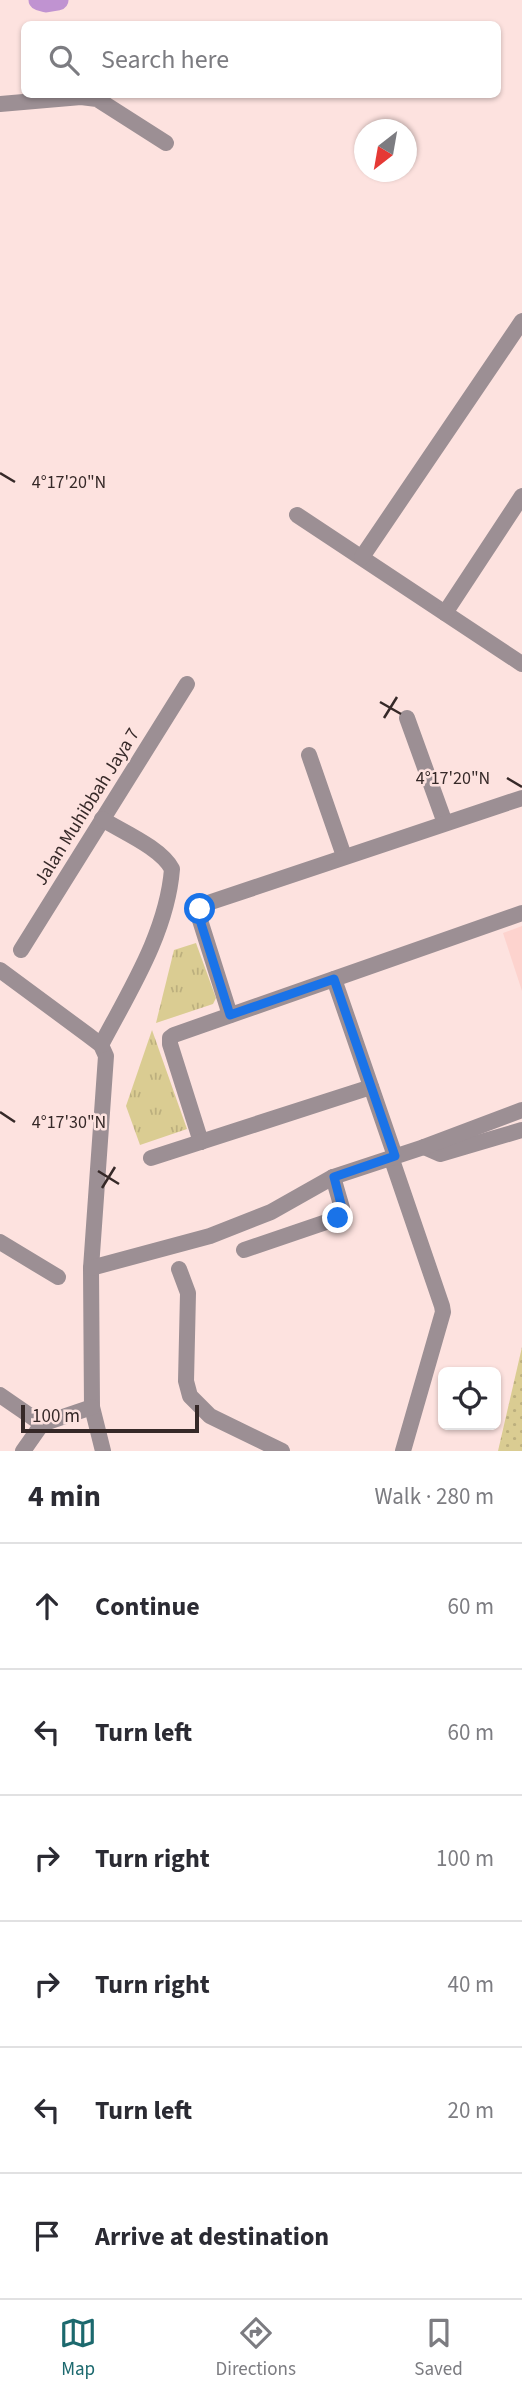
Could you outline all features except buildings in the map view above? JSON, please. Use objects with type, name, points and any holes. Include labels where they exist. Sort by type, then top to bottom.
[{"type":"street","points":[[0,104],[69,98]]},
{"type":"street","points":[[88,98],[97,99],[113,108],[166,143]]},
{"type":"street","points":[[362,557],[522,320]]},
{"type":"street","points":[[444,612],[522,496]]},
{"type":"street","points":[[297,515],[522,663]]},
{"type":"street","name":"Jalan Muhibbah Jaya 7","points":[[21,950],[187,684]]},
{"type":"street","points":[[407,718],[445,824]]},
{"type":"street","points":[[309,755],[344,856]]},
{"type":"street","points":[[230,1015],[199,917],[200,909],[205,904],[522,798]]},
{"type":"street","points":[[101,1045],[153,943],[162,917],[172,869],[158,853],[102,819]]},
{"type":"street","points":[[201,1142],[170,1038],[522,913]]},
{"type":"street","points":[[0,970],[101,1045],[106,1056],[91,1268],[92,1407],[103,1451]]},
{"type":"street","points":[[334,979],[443,1312],[403,1451]]},
{"type":"street","points":[[151,1158],[371,1087]]},
{"type":"street","points":[[91,1268],[209,1236],[271,1212],[334,1177],[522,1110]]},
{"type":"street","points":[[424,1147],[439,1154],[522,1130]]},
{"type":"street","points":[[244,1250],[338,1218],[342,1208],[334,1177]]},
{"type":"street","points":[[0,1242],[58,1277]]},
{"type":"street","points":[[179,1269],[188,1293],[186,1381],[190,1396],[215,1419],[282,1451]]},
{"type":"street","points":[[0,1395],[41,1424]]},
{"type":"street","points":[[23,1451],[41,1424],[92,1407]]},
{"type":"shaded area","points":[[522,926],[522,991],[503,933]]},
{"type":"green space","points":[[196,943],[216,998],[213,1004],[156,1023],[174,950]]},
{"type":"green space","points":[[152,1030],[187,1129],[140,1145],[126,1106]]},
{"type":"green space","points":[[522,1347],[522,1451],[498,1451]]},
{"type":"waterway","points":[[39,0],[58,0]]},
{"type":"route","points":[[200,909],[199,917],[230,1015],[334,979],[395,1156],[334,1177],[342,1208],[338,1218]]}]
